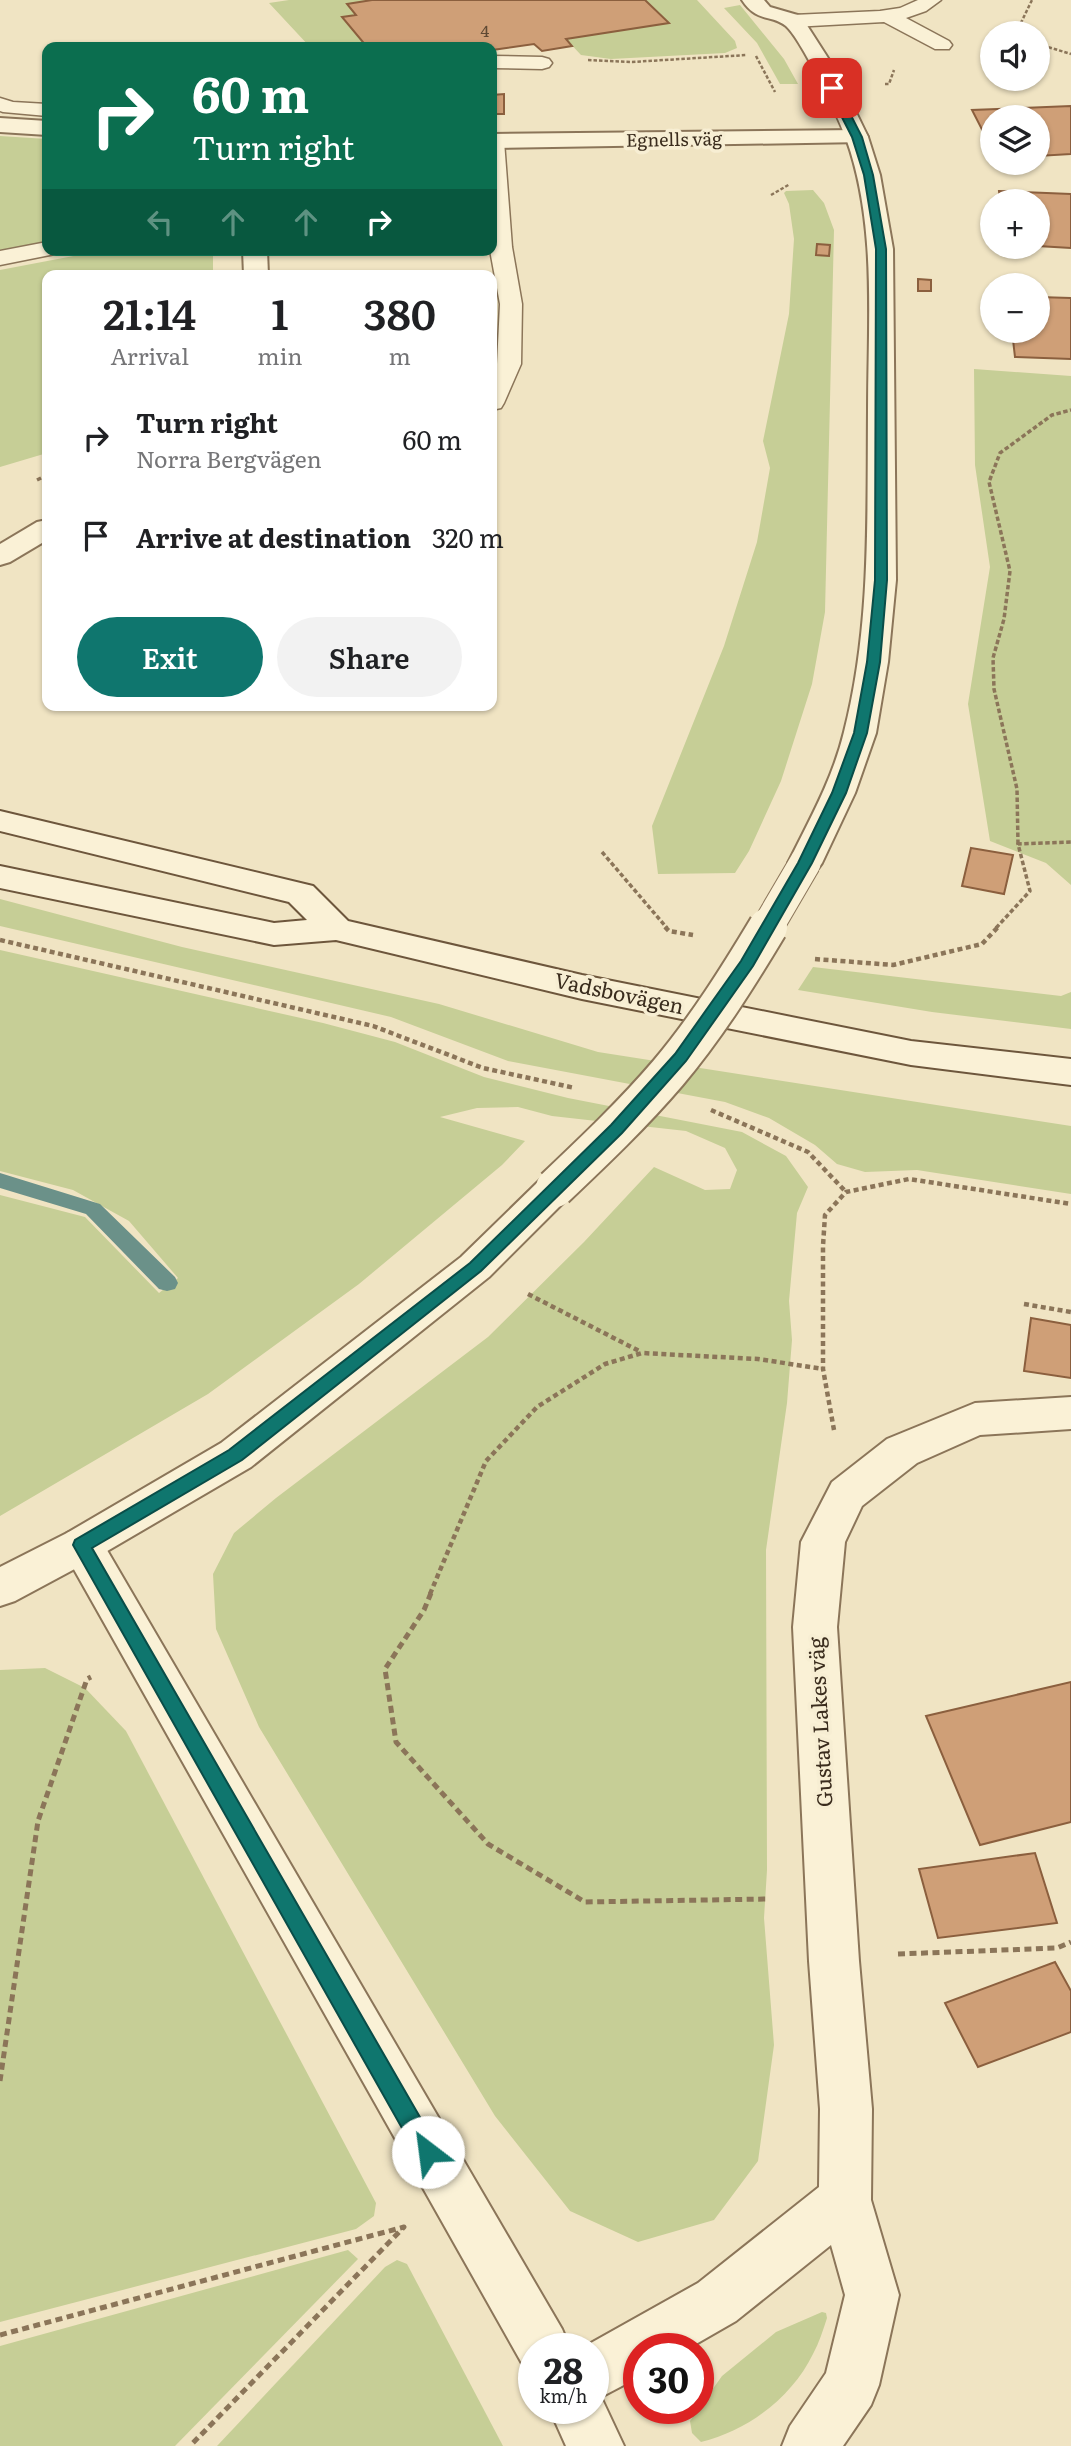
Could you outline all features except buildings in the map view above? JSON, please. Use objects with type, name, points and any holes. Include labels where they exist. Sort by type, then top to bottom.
[{"type":"street","points":[[0,1588],[82,1545],[236,1455],[475,1267],[617,1129],[680,1058],[747,963],[805,863],[839,793],[860,733],[873,662],[881,580],[881,249],[869,175],[857,137],[824,69],[792,11],[763,11],[752,0]]},
{"type":"street","points":[[0,125],[42,128]]},
{"type":"street","name":"Egnells väg","points":[[497,141],[857,137]]},
{"type":"street","points":[[0,556],[42,531]]},
{"type":"street","points":[[0,821],[301,894],[336,929]]},
{"type":"street","name":"Vadsbovägen","points":[[0,877],[274,934],[336,929],[582,987],[897,1050],[1071,1072]]},
{"type":"street","name":"Gustav Lakes väg","points":[[810,2446],[851,2385],[872,2295],[845,2200],[846,2109],[834,1961],[815,1628],[823,1542],[847,1494],[902,1451],[975,1419],[1071,1413]]},
{"type":"street","points":[[82,1545],[534,2333]]},
{"type":"street","points":[[609,2365],[717,2302],[845,2200]]},
{"type":"street","points":[[584,2424],[596,2446]]},
{"type":"lane","points":[[792,11],[886,15],[913,10],[931,0]]},
{"type":"lane","points":[[886,15],[942,45]]},
{"type":"lane","points":[[497,62],[542,63]]},
{"type":"lane","points":[[0,104],[10,108],[42,110]]},
{"type":"lane","points":[[497,194],[501,247],[511,304],[509,364],[497,392]]},
{"type":"lane","points":[[0,258],[42,250]]},
{"type":"path","points":[[1021,21],[1031,0]]},
{"type":"path","points":[[1050,48],[1071,54]]},
{"type":"path","points":[[542,63],[589,60],[632,62],[755,54]]},
{"type":"path","points":[[811,958],[893,965],[982,944],[1030,891],[1018,844],[1017,789],[993,689],[993,658],[1004,619],[1010,570],[989,482],[1000,453],[1052,415],[1071,410]]},
{"type":"path","points":[[1018,844],[1071,842]]},
{"type":"path","points":[[602,852],[669,931],[695,936]]},
{"type":"path","points":[[0,940],[373,1026],[483,1068],[587,1090]]},
{"type":"path","points":[[706,1107],[808,1152],[846,1192]]},
{"type":"path","points":[[832,1901],[731,1899],[585,1902],[488,1844],[396,1742],[385,1669],[424,1610],[486,1461],[537,1407],[606,1364],[642,1353],[758,1359],[823,1369],[825,1215],[846,1192],[909,1179],[1071,1204]]},
{"type":"path","points":[[523,1291],[642,1353]]},
{"type":"path","points":[[1024,1304],[1071,1312]]},
{"type":"path","points":[[0,2081],[38,1821],[87,1679]]},
{"type":"path","points":[[834,1961],[889,1955],[1058,1948],[1071,1942]]},
{"type":"path","points":[[0,2335],[404,2227],[190,2446]]},
{"type":"green space","points":[[289,0],[372,0],[347,4],[356,15],[343,17],[363,42],[305,42],[269,3]]},
{"type":"green space","points":[[645,0],[697,0],[735,41],[737,48],[725,53],[611,59],[581,55],[566,39],[668,23]]},
{"type":"green space","points":[[740,5],[784,59],[798,84],[780,84],[757,43],[724,8]]},
{"type":"green space","points":[[0,136],[42,139],[42,243],[0,250]]},
{"type":"green space","points":[[813,190],[824,203],[834,230],[825,612],[812,684],[781,781],[749,851],[735,873],[658,874],[652,826],[724,646],[757,542],[770,468],[763,441],[789,314],[794,239],[789,204],[784,193]]},
{"type":"green space","points":[[74,256],[213,256],[213,270],[42,270],[42,454],[0,467],[0,270]]},
{"type":"green space","points":[[974,369],[1071,376],[1071,885],[1046,863],[990,841],[968,704],[990,567],[975,465]]},
{"type":"green space","points":[[0,899],[182,947],[439,1004],[598,1052],[1071,1126],[1071,1194],[917,1170],[865,1172],[837,1164],[815,1145],[769,1118],[725,1102],[508,1061],[391,1017],[0,926]]},
{"type":"green space","points":[[0,950],[323,1023],[395,1042],[484,1077],[568,1098],[742,1132],[786,1156],[808,1187],[797,1213],[789,1301],[792,1340],[787,1403],[766,1550],[767,1870],[764,1918],[774,2045],[758,2161],[714,2220],[638,2242],[570,2211],[495,2116],[259,1727],[216,1629],[213,1574],[234,1533],[488,1337],[584,1242],[654,1167],[705,1190],[730,1189],[737,1170],[725,1148],[686,1131],[552,1116],[518,1107],[477,1108],[440,1117],[525,1141],[502,1165],[359,1284],[208,1394],[0,1516],[0,1195],[85,1217],[159,1293],[178,1278],[129,1221],[73,1190],[0,1171]]},
{"type":"green space","points":[[813,967],[1061,996],[1071,992],[1071,1029],[932,1012],[798,990]]},
{"type":"green space","points":[[45,1668],[85,1688],[126,1731],[376,2203],[374,2216],[356,2229],[0,2322],[0,1670]]},
{"type":"green space","points":[[348,2250],[358,2259],[175,2446],[0,2446],[0,2346]]},
{"type":"green space","points":[[397,2260],[407,2264],[503,2446],[217,2446],[385,2267]]},
{"type":"green space","points":[[822,2312],[826,2313],[827,2318],[815,2350],[804,2370],[781,2398],[752,2421],[701,2442],[692,2433],[690,2424],[714,2424],[714,2387],[722,2376],[776,2332]]},
{"type":"waterway","points":[[0,1180],[93,1209],[167,1283]]},
{"type":"route","points":[[428,2152],[82,1545],[236,1455],[475,1267],[617,1129],[680,1058],[747,963],[805,863],[839,793],[860,733],[873,662],[881,580],[881,249],[869,175],[857,137],[832,88]]}]
